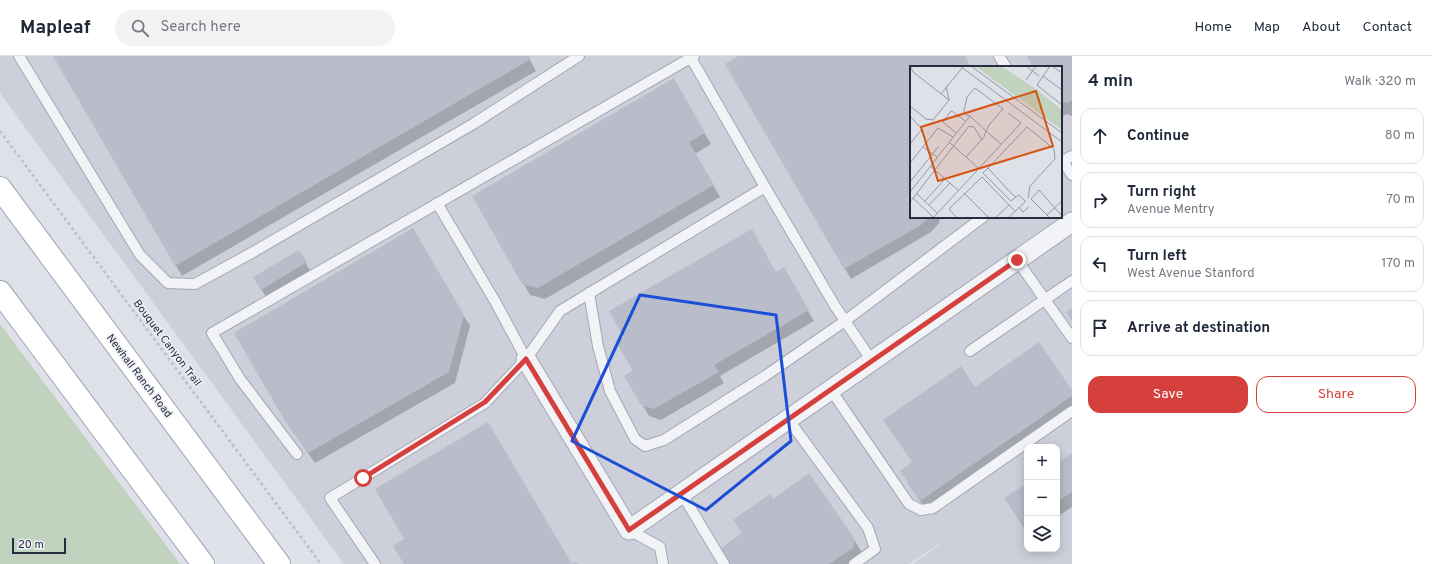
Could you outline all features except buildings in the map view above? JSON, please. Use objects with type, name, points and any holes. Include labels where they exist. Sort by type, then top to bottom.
[{"type":"main road","name":"Newhall Ranch Road","points":[[0,188],[279,564]]},
{"type":"main road","points":[[0,292],[203,564]]},
{"type":"street","points":[[526,359],[629,530],[1072,222]]},
{"type":"lane","points":[[19,56],[140,255],[168,283],[195,284],[473,124],[579,56]]},
{"type":"lane","points":[[999,56],[1005,66]]},
{"type":"lane","points":[[297,454],[240,379],[212,333],[693,57],[765,187],[844,321],[872,361]]},
{"type":"lane","points":[[1062,161],[1072,156]]},
{"type":"lane","points":[[1062,162],[1072,175]]},
{"type":"lane","points":[[375,564],[330,498],[485,402],[526,359],[560,311],[765,187]]},
{"type":"lane","points":[[437,203],[496,303],[526,359]]},
{"type":"lane","points":[[589,293],[598,346],[610,391],[635,439],[645,446],[664,440],[765,376],[844,321],[982,218]]},
{"type":"lane","points":[[1017,260],[1072,338]]},
{"type":"lane","points":[[970,351],[1072,281]]},
{"type":"lane","points":[[831,390],[909,504],[921,510],[933,508],[1072,411]]},
{"type":"lane","points":[[788,419],[868,528],[875,549],[854,564]]},
{"type":"lane","points":[[682,494],[724,564]]},
{"type":"lane","points":[[629,530],[660,547],[663,564]]},
{"type":"path","name":"Bouquet Canyon Trail","points":[[0,131],[322,564]]},
{"type":"highlighted area","points":[[640,295],[776,315],[791,441],[706,510],[572,441]]},
{"type":"shaded area","points":[[0,56],[1072,56],[1072,564],[913,564],[951,536],[909,564],[344,564],[0,93]]},
{"type":"green space","points":[[0,324],[180,564],[0,564]]},
{"type":"route","points":[[363,478],[485,402],[526,359],[629,530],[1017,260]]}]
